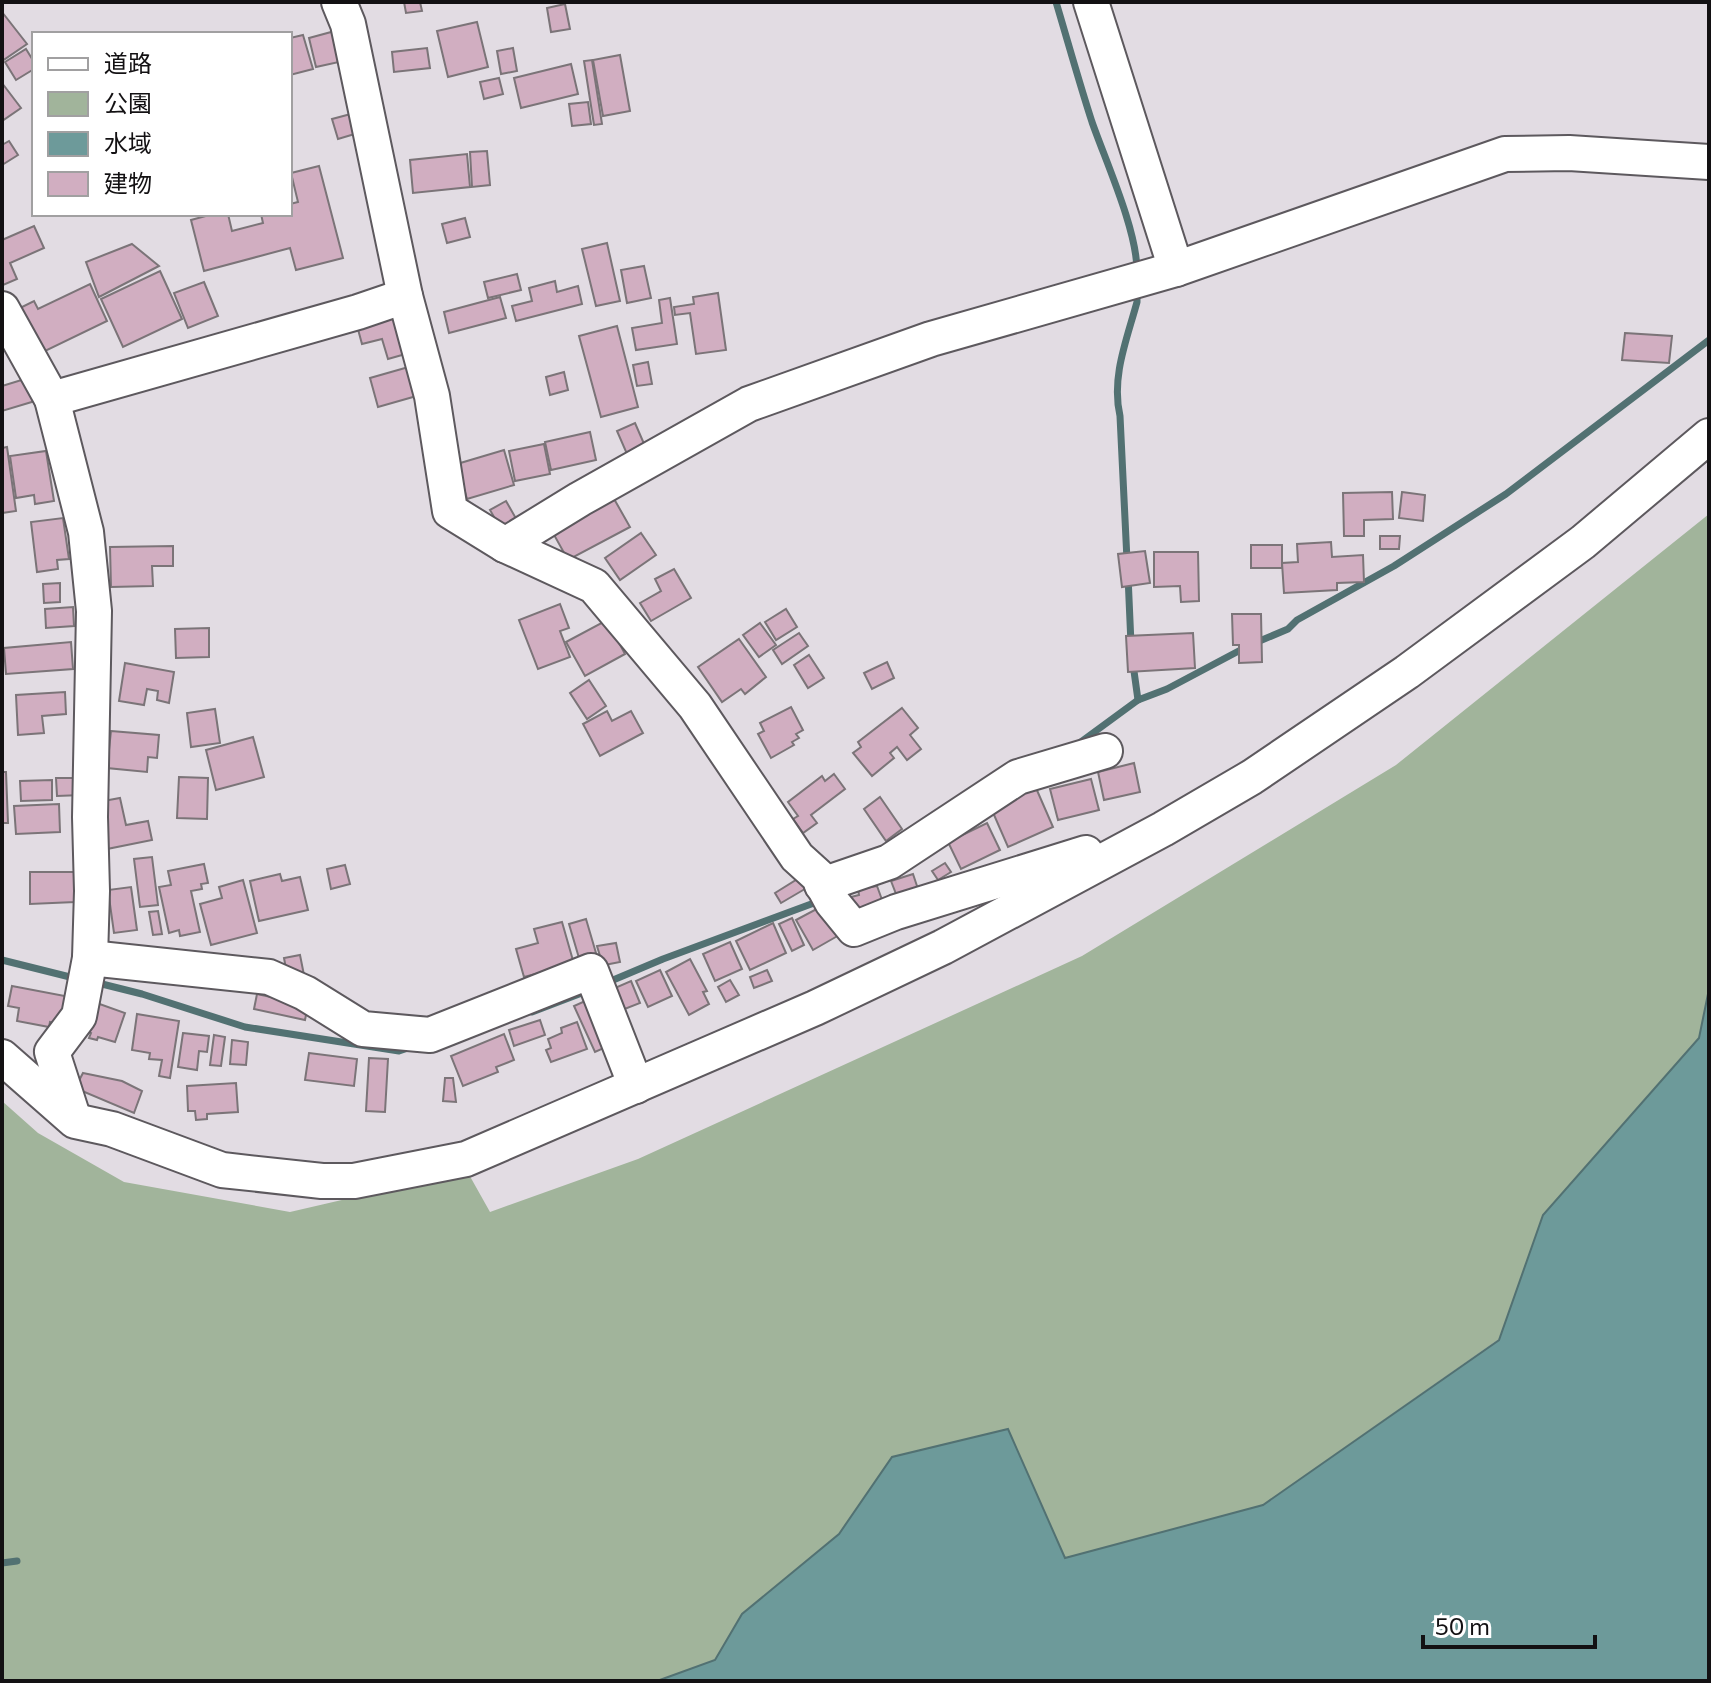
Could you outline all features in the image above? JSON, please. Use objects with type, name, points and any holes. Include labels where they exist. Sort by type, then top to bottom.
[{"type":"street","points":[[339,2],[348,24],[405,296],[432,396],[450,511],[505,545],[594,586],[695,706],[797,857],[818,876],[832,902],[854,929],[911,908],[1163,829]]},
{"type":"street","points":[[1091,2],[1176,269]]},
{"type":"street","points":[[505,545],[749,404],[931,339],[1176,269],[1505,154],[1569,153],[1709,162]]},
{"type":"street","points":[[52,399],[405,296]]},
{"type":"street","points":[[2,309],[52,399],[86,532],[94,611],[90,958],[79,1016],[52,1052],[75,1121]]},
{"type":"street","points":[[2,1057],[75,1121],[112,1129],[222,1170],[322,1181],[354,1181],[466,1159],[815,1008],[943,947],[1163,829],[1252,777],[1407,672],[1583,542],[1709,436]]},
{"type":"street","points":[[822,885],[889,862],[1018,777],[1105,751]]},
{"type":"street","points":[[90,958],[269,977],[305,993],[363,1029],[430,1035],[591,971],[636,1086]]},
{"type":"green space","points":[[1709,514],[1709,989],[1699,1038],[1543,1215],[1499,1339],[1263,1505],[1065,1558],[1008,1430],[892,1457],[839,1534],[742,1614],[715,1660],[657,1681],[2,1681],[2,1101],[38,1133],[124,1182],[290,1212],[467,1171],[490,1212],[638,1159],[1082,956],[1396,765]]},
{"type":"water","points":[[1709,989],[1709,1681],[657,1681],[715,1660],[742,1614],[839,1534],[892,1457],[1008,1429],[1065,1558],[1263,1505],[1499,1340],[1543,1215],[1699,1038]]},
{"type":"building","points":[[404,2],[420,2],[422,11],[406,13]]},
{"type":"building","points":[[565,4],[570,29],[551,32],[547,8]]},
{"type":"building","points":[[2,12],[27,44],[2,61]]},
{"type":"building","points":[[477,22],[488,67],[448,77],[437,31]]},
{"type":"building","points":[[346,28],[339,62],[316,67],[309,38]]},
{"type":"building","points":[[303,35],[313,69],[292,74],[292,38]]},
{"type":"building","points":[[427,48],[430,68],[394,72],[392,52]]},
{"type":"building","points":[[513,48],[517,71],[501,74],[497,51]]},
{"type":"building","points":[[26,49],[32,59],[32,70],[16,80],[5,62]]},
{"type":"building","points":[[620,55],[630,111],[603,116],[593,60]]},
{"type":"building","points":[[592,60],[602,124],[594,125],[584,61]]},
{"type":"building","points":[[571,64],[578,94],[521,108],[514,78]]},
{"type":"building","points":[[499,78],[503,94],[484,99],[480,82]]},
{"type":"building","points":[[2,83],[21,108],[2,121]]},
{"type":"building","points":[[588,102],[591,124],[572,126],[569,104]]},
{"type":"building","points":[[362,111],[368,130],[338,139],[332,119]]},
{"type":"building","points":[[9,141],[18,155],[2,165],[2,145]]},
{"type":"building","points":[[487,151],[490,185],[472,187],[470,152]]},
{"type":"building","points":[[467,154],[470,187],[413,193],[410,160]]},
{"type":"building","points":[[319,166],[343,258],[296,270],[290,248],[204,271],[191,220],[206,216],[228,216],[232,231],[263,223],[261,216],[292,216],[292,204],[298,202],[292,173]]},
{"type":"building","points":[[465,218],[470,237],[447,243],[442,224]]},
{"type":"building","points":[[34,226],[44,248],[10,263],[17,279],[3,285],[2,240]]},
{"type":"building","points":[[607,243],[620,301],[596,306],[582,249]]},
{"type":"building","points":[[132,244],[159,266],[99,297],[86,262]]},
{"type":"building","points":[[644,266],[651,298],[627,303],[621,270]]},
{"type":"building","points":[[160,271],[182,319],[123,347],[101,299]]},
{"type":"building","points":[[517,274],[521,290],[488,298],[484,282]]},
{"type":"building","points":[[555,281],[557,292],[578,286],[582,304],[516,321],[512,306],[532,301],[529,288]]},
{"type":"building","points":[[204,282],[218,316],[188,328],[174,293]]},
{"type":"building","points":[[90,284],[107,321],[41,353],[20,308],[34,301],[38,309]]},
{"type":"building","points":[[718,293],[726,350],[696,354],[690,313],[675,315],[674,307],[694,304],[693,297]]},
{"type":"building","points":[[500,297],[506,318],[449,333],[444,312]]},
{"type":"building","points":[[670,298],[677,344],[636,350],[632,328],[662,323],[659,300]]},
{"type":"building","points":[[396,310],[409,353],[388,359],[382,339],[362,344],[356,322]]},
{"type":"building","points":[[617,326],[638,407],[601,417],[579,336]]},
{"type":"building","points":[[1625,333],[1672,336],[1669,363],[1622,360]]},
{"type":"building","points":[[648,362],[652,384],[637,386],[633,365]]},
{"type":"building","points":[[412,366],[420,395],[378,407],[370,378]]},
{"type":"building","points":[[564,372],[568,390],[550,395],[546,377]]},
{"type":"building","points":[[28,378],[35,401],[2,411],[2,386]]},
{"type":"building","points":[[635,423],[645,446],[627,454],[617,431]]},
{"type":"building","points":[[590,432],[596,460],[551,470],[545,442]]},
{"type":"building","points":[[544,444],[550,474],[515,481],[509,451]]},
{"type":"building","points":[[7,447],[16,511],[2,513],[2,448]]},
{"type":"building","points":[[504,450],[514,485],[467,499],[457,464]]},
{"type":"building","points":[[46,451],[54,501],[35,504],[34,495],[16,498],[10,456]]},
{"type":"building","points":[[609,490],[630,527],[568,560],[548,524]]},
{"type":"building","points":[[1392,492],[1393,519],[1364,520],[1364,536],[1344,536],[1343,493]]},
{"type":"building","points":[[1402,492],[1425,495],[1423,521],[1399,518]]},
{"type":"building","points":[[506,501],[518,522],[502,531],[490,510]]},
{"type":"building","points":[[63,518],[69,559],[57,560],[58,569],[37,572],[31,522]]},
{"type":"building","points":[[641,533],[656,555],[620,580],[605,558]]},
{"type":"building","points":[[1380,536],[1400,536],[1399,549],[1380,549]]},
{"type":"building","points":[[1331,542],[1332,557],[1363,555],[1364,582],[1337,583],[1337,590],[1284,593],[1282,563],[1298,562],[1297,544]]},
{"type":"building","points":[[1251,545],[1282,545],[1282,568],[1251,568]]},
{"type":"building","points":[[173,546],[173,566],[152,566],[153,586],[111,587],[110,547]]},
{"type":"building","points":[[1145,551],[1150,583],[1122,587],[1118,554]]},
{"type":"building","points":[[1154,552],[1198,552],[1199,601],[1181,602],[1180,586],[1154,587]]},
{"type":"building","points":[[674,569],[691,598],[651,621],[640,603],[661,591],[655,579]]},
{"type":"building","points":[[60,583],[60,602],[44,603],[43,584]]},
{"type":"building","points":[[560,604],[569,628],[560,631],[570,657],[538,669],[519,620]]},
{"type":"building","points":[[73,607],[74,626],[46,628],[45,609]]},
{"type":"building","points":[[786,609],[797,627],[776,640],[765,622]]},
{"type":"building","points":[[1232,614],[1261,614],[1262,662],[1239,663],[1239,645],[1233,645]]},
{"type":"building","points":[[607,620],[625,654],[585,676],[566,642]]},
{"type":"building","points":[[760,623],[776,645],[759,657],[743,635]]},
{"type":"building","points":[[209,628],[209,657],[176,658],[175,629]]},
{"type":"building","points":[[799,633],[808,646],[782,664],[773,650]]},
{"type":"building","points":[[1193,633],[1195,668],[1128,672],[1126,636]]},
{"type":"building","points":[[739,639],[766,677],[745,694],[741,689],[722,702],[698,667]]},
{"type":"building","points":[[71,642],[73,669],[6,674],[4,648]]},
{"type":"building","points":[[809,655],[824,678],[808,688],[794,665]]},
{"type":"building","points":[[887,662],[894,678],[872,689],[864,673]]},
{"type":"building","points":[[125,663],[174,672],[169,703],[157,700],[158,691],[147,689],[144,705],[119,701]]},
{"type":"building","points":[[589,680],[606,706],[587,719],[570,693]]},
{"type":"building","points":[[65,692],[66,714],[42,716],[44,733],[18,735],[16,695]]},
{"type":"building","points":[[791,707],[803,730],[796,734],[799,738],[792,742],[794,745],[771,758],[758,734],[764,731],[760,723]]},
{"type":"building","points":[[902,708],[918,728],[910,735],[921,749],[907,760],[897,747],[890,753],[894,758],[872,776],[853,753],[861,747],[858,742]]},
{"type":"building","points":[[215,709],[220,743],[191,747],[187,713]]},
{"type":"building","points":[[607,711],[612,721],[631,711],[643,733],[600,756],[583,724]]},
{"type":"building","points":[[111,731],[159,735],[157,758],[148,757],[147,772],[107,768]]},
{"type":"building","points":[[253,737],[264,777],[216,790],[206,750]]},
{"type":"building","points":[[1134,763],[1140,792],[1104,800],[1098,772]]},
{"type":"building","points":[[2,772],[6,772],[8,823],[2,823]]},
{"type":"building","points":[[834,774],[845,789],[811,815],[817,823],[803,833],[793,819],[798,816],[788,802],[822,776],[825,781]]},
{"type":"building","points":[[179,777],[208,778],[207,819],[177,818]]},
{"type":"building","points":[[56,778],[81,778],[82,795],[57,796]]},
{"type":"building","points":[[1091,779],[1099,810],[1058,820],[1050,789]]},
{"type":"building","points":[[52,780],[52,800],[21,801],[20,781]]},
{"type":"building","points":[[1036,788],[1053,827],[1008,847],[991,808]]},
{"type":"building","points":[[880,797],[902,829],[886,841],[864,809]]},
{"type":"building","points":[[120,798],[126,825],[148,821],[152,840],[107,849],[98,802]]},
{"type":"building","points":[[59,804],[60,832],[16,834],[14,806]]},
{"type":"building","points":[[987,823],[1000,850],[961,869],[948,842]]},
{"type":"building","points":[[152,857],[158,905],[140,907],[134,859]]},
{"type":"building","points":[[945,863],[951,872],[938,880],[932,871]]},
{"type":"building","points":[[204,864],[208,883],[201,884],[202,889],[191,891],[200,932],[180,936],[179,930],[169,933],[159,887],[171,885],[168,871]]},
{"type":"building","points":[[345,865],[350,884],[331,889],[327,869]]},
{"type":"building","points":[[30,872],[75,872],[75,902],[30,904]]},
{"type":"building","points":[[280,874],[282,881],[300,877],[308,910],[259,921],[250,881]]},
{"type":"building","points":[[913,874],[919,892],[898,899],[891,881]]},
{"type":"building","points":[[804,875],[810,886],[781,903],[775,893]]},
{"type":"building","points":[[243,880],[257,933],[211,945],[200,904],[222,898],[219,887]]},
{"type":"building","points":[[877,886],[885,908],[853,915],[839,900],[859,895],[858,889]]},
{"type":"building","points":[[131,887],[137,930],[114,933],[108,890]]},
{"type":"building","points":[[824,905],[841,934],[813,950],[796,920]]},
{"type":"building","points":[[158,911],[162,934],[153,935],[149,912]]},
{"type":"building","points":[[792,918],[804,945],[792,951],[779,924]]},
{"type":"building","points":[[586,919],[596,953],[579,958],[569,924]]},
{"type":"building","points":[[562,922],[574,964],[524,977],[516,949],[538,943],[534,929]]},
{"type":"building","points":[[773,923],[786,953],[750,970],[736,941]]},
{"type":"building","points":[[730,942],[742,969],[715,981],[703,954]]},
{"type":"building","points":[[616,943],[620,962],[589,968],[585,960],[600,956],[597,946]]},
{"type":"building","points":[[300,955],[304,975],[288,979],[284,958]]},
{"type":"building","points":[[690,959],[707,991],[703,992],[709,1004],[689,1015],[666,972]]},
{"type":"building","points":[[660,970],[672,996],[648,1007],[636,981]]},
{"type":"building","points":[[767,970],[772,981],[754,988],[750,977]]},
{"type":"building","points":[[730,980],[739,995],[726,1002],[718,987]]},
{"type":"building","points":[[631,981],[640,1003],[617,1012],[608,991]]},
{"type":"building","points":[[12,986],[70,997],[64,1025],[50,1022],[49,1027],[17,1021],[19,1008],[8,1006]]},
{"type":"building","points":[[257,994],[308,1005],[305,1020],[254,1009]]},
{"type":"building","points":[[594,997],[615,1043],[595,1052],[574,1006]]},
{"type":"building","points":[[94,1002],[125,1013],[115,1042],[89,1038],[91,1033],[84,1030]]},
{"type":"building","points":[[137,1014],[179,1021],[170,1078],[159,1076],[162,1060],[149,1059],[150,1053],[132,1050]]},
{"type":"building","points":[[540,1020],[545,1035],[514,1046],[509,1030]]},
{"type":"building","points":[[577,1022],[587,1049],[551,1062],[546,1050],[551,1048],[548,1039],[562,1033],[561,1028]]},
{"type":"building","points":[[183,1033],[209,1036],[207,1052],[199,1051],[197,1070],[178,1067]]},
{"type":"building","points":[[504,1034],[514,1060],[496,1067],[498,1072],[463,1086],[451,1056]]},
{"type":"building","points":[[214,1035],[225,1037],[221,1066],[210,1065]]},
{"type":"building","points":[[232,1040],[248,1042],[246,1065],[230,1064]]},
{"type":"building","points":[[309,1053],[357,1059],[354,1086],[305,1080]]},
{"type":"building","points":[[369,1058],[388,1059],[385,1112],[366,1111]]},
{"type":"building","points":[[83,1073],[122,1081],[142,1091],[134,1113],[75,1088]]},
{"type":"building","points":[[445,1078],[453,1078],[456,1102],[443,1101]]},
{"type":"building","points":[[236,1083],[238,1112],[207,1114],[207,1119],[196,1120],[195,1111],[188,1111],[187,1086]]},
{"type":"waterway","points":[[1056,2],[1092,122],[1126,216],[1137,271]]},
{"type":"waterway","points":[[1127,560],[1117,387],[1137,292]]},
{"type":"waterway","points":[[1078,744],[1138,700],[1167,689],[1250,645],[1288,629],[1297,620],[1394,566],[1506,494],[1709,340]]},
{"type":"waterway","points":[[1128,576],[1131,644]]},
{"type":"waterway","points":[[1133,664],[1138,700]]},
{"type":"waterway","points":[[606,983],[822,900]]},
{"type":"waterway","points":[[2,960],[78,979]]},
{"type":"waterway","points":[[94,982],[245,1027],[399,1051],[408,1048]]},
{"type":"waterway","points":[[532,1012],[587,991]]},
{"type":"waterway","points":[[2,1563],[17,1561]]}]
